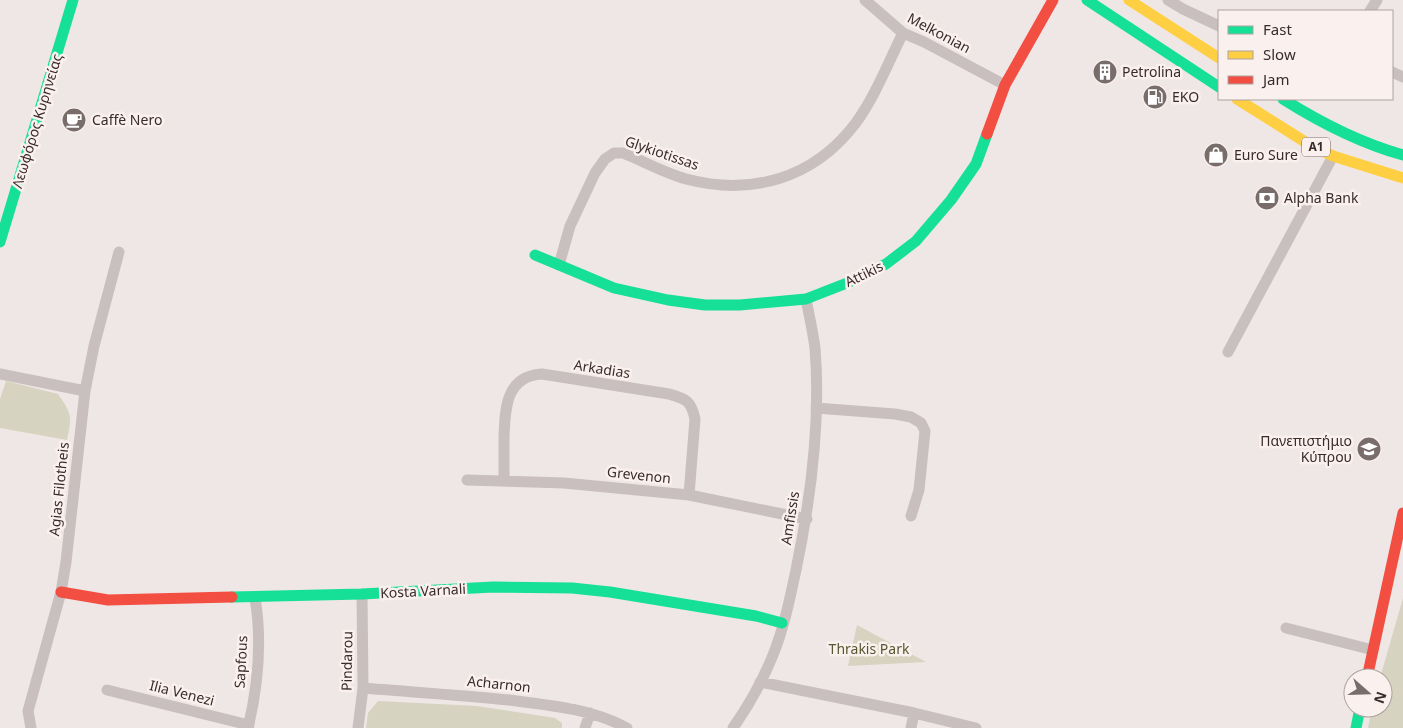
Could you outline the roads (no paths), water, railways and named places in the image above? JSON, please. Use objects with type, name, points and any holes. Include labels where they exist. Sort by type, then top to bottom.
[{"type":"street","name":"Λεωφόρος Κυρηνείας","points":[[0,242],[73,0]]},
{"type":"street","name":"Melkonian","points":[[865,0],[903,33],[1005,84]]},
{"type":"street","name":"Attikis","points":[[535,256],[614,288],[668,300],[705,305],[740,305],[806,299],[847,284],[886,264],[916,241],[952,200],[976,164],[1005,84],[1053,0]]},
{"type":"street","points":[[1087,0],[1218,86]]},
{"type":"street","points":[[1129,0],[1218,57]]},
{"type":"street","points":[[1168,0],[1218,26]]},
{"type":"street","name":"Glykiotissas","points":[[559,265],[570,226],[595,173],[605,159],[614,153],[623,153],[684,178],[721,186],[752,186],[780,180],[811,164],[833,148],[855,124],[872,96],[903,33]]},
{"type":"street","name":"A1","points":[[1239,100],[1310,145],[1333,156],[1403,178]]},
{"type":"street","name":"A1","points":[[1285,100],[1322,122],[1360,140],[1403,155]]},
{"type":"street","points":[[1228,352],[1333,156]]},
{"type":"street","name":"Agias Filotheis","points":[[31,728],[28,712],[61,592],[69,544],[85,391],[94,346],[119,252]]},
{"type":"street","name":"Amfissis","points":[[733,728],[744,713],[773,654],[791,595],[807,519],[815,443],[817,388],[814,346],[806,299]]},
{"type":"street","points":[[0,374],[85,391]]},
{"type":"street","name":"Arkadias","points":[[504,481],[505,413],[508,398],[515,386],[524,378],[542,374],[669,394],[688,402],[693,407],[695,419],[689,495]]},
{"type":"street","points":[[816,408],[895,414],[911,417],[921,422],[925,431],[919,490],[912,516]]},
{"type":"street","name":"Grevenon","points":[[467,480],[564,483],[689,495],[807,519]]},
{"type":"street","points":[[1369,668],[1403,513]]},
{"type":"street","name":"Kosta Varnali","points":[[61,592],[108,600],[255,598],[493,587],[572,588],[610,592],[756,616],[782,623]]},
{"type":"street","name":"Pindarou","points":[[358,728],[363,688],[362,594]]},
{"type":"street","name":"Sapfous","points":[[248,727],[256,684],[257,611],[255,598]]},
{"type":"street","points":[[1286,628],[1373,650]]},
{"type":"street","points":[[760,682],[914,713],[976,728]]},
{"type":"street","name":"Acharnon","points":[[363,688],[530,703],[590,713],[609,718],[627,728]]},
{"type":"street","name":"Ilia Venezi","points":[[107,690],[248,727]]},
{"type":"street","points":[[585,728],[590,713]]},
{"type":"street","points":[[911,728],[914,713]]},
{"type":"place","name":"Petrolina","points":[[1105,72]]},
{"type":"place","name":"EKO","points":[[1155,97]]},
{"type":"place","name":"Caffè Nero","points":[[74,120]]},
{"type":"place","name":"Euro Sure","points":[[1216,155]]},
{"type":"place","name":"Alpha Bank","points":[[1267,198]]},
{"type":"place","name":"Πανεπιστήμιο Κύπρου","points":[[1369,449]]},
{"type":"park label","name":"Thrakis Park","points":[[869,649]]}]
